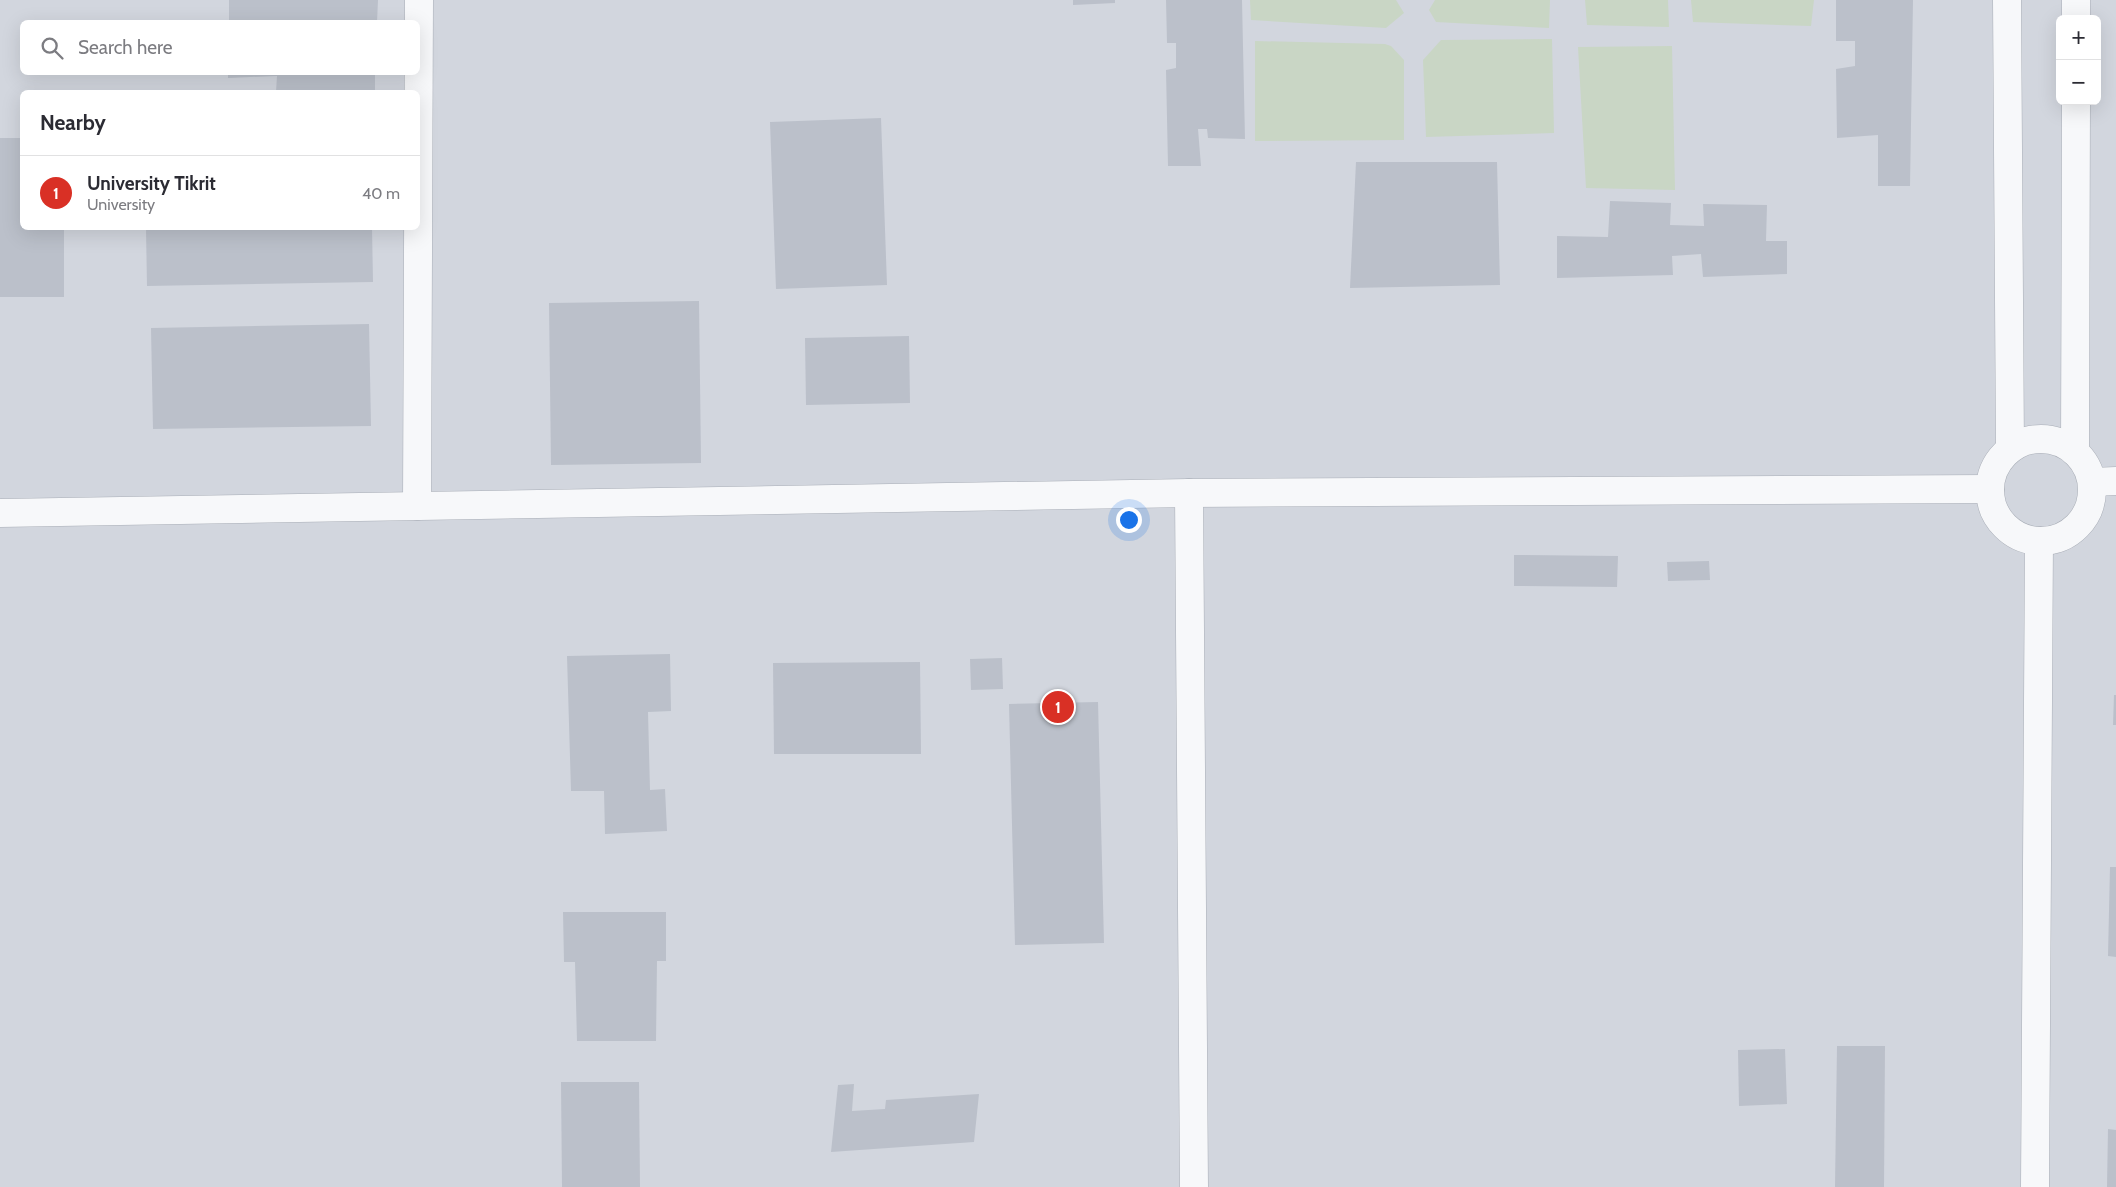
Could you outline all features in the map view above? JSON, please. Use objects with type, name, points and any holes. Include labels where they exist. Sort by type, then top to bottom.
[{"type":"street","points":[[419,0],[419,20]]},
{"type":"street","points":[[2007,0],[2010,449]]},
{"type":"street","points":[[2076,0],[2076,15]]},
{"type":"street","points":[[419,75],[419,90]]},
{"type":"street","points":[[2076,105],[2076,452]]},
{"type":"street","points":[[417,506],[418,230]]},
{"type":"street","points":[[2044,439],[2061,442],[2076,452],[2086,466],[2104,482],[2089,504],[2079,524],[2068,533],[2054,539],[2039,541],[2023,537],[2009,530],[1999,518],[1992,504],[1990,488],[1992,473],[2000,460],[2010,449],[2026,441],[2044,439]]},
{"type":"street","points":[[0,513],[1189,494],[1990,488]]},
{"type":"street","points":[[1189,494],[1194,1187]]},
{"type":"street","points":[[2035,1187],[2039,541]]},
{"type":"shaded area","points":[[0,0],[2116,0],[2116,1187],[0,1187]]},
{"type":"green space","points":[[1250,0],[1396,0],[1404,13],[1386,28],[1251,20]]},
{"type":"green space","points":[[1435,0],[1550,0],[1549,28],[1436,22],[1429,10]]},
{"type":"green space","points":[[1585,0],[1668,0],[1669,27],[1587,25]]},
{"type":"green space","points":[[1691,0],[1814,0],[1811,26],[1693,22]]},
{"type":"green space","points":[[1552,39],[1554,133],[1426,137],[1423,60],[1441,40]]},
{"type":"green space","points":[[1255,41],[1385,44],[1391,46],[1404,60],[1404,140],[1255,141]]},
{"type":"green space","points":[[1672,46],[1675,190],[1586,188],[1578,47]]},
{"type":"building","points":[[229,0],[378,0],[377,20],[229,20]]},
{"type":"building","points":[[1073,0],[1115,0],[1115,3],[1073,5]]},
{"type":"building","points":[[1166,0],[1242,0],[1245,139],[1208,138],[1207,129],[1198,129],[1201,166],[1168,166],[1166,70],[1176,68],[1176,43],[1167,43]]},
{"type":"building","points":[[1836,0],[1913,0],[1910,186],[1878,186],[1878,135],[1837,138],[1836,69],[1855,66],[1855,41],[1836,41]]},
{"type":"building","points":[[228,75],[375,75],[375,90],[276,90],[277,76],[228,78]]},
{"type":"building","points":[[881,118],[887,285],[776,289],[770,122]]},
{"type":"building","points":[[0,138],[20,138],[20,230],[64,230],[64,297],[0,297]]},
{"type":"building","points":[[1356,162],[1497,162],[1500,285],[1350,288]]},
{"type":"building","points":[[1610,201],[1671,203],[1670,225],[1704,226],[1703,204],[1767,205],[1766,241],[1787,241],[1787,274],[1703,277],[1701,254],[1672,256],[1673,275],[1557,278],[1557,236],[1608,237]]},
{"type":"building","points":[[146,230],[372,230],[373,282],[147,286]]},
{"type":"building","points":[[699,301],[701,463],[551,465],[549,303]]},
{"type":"building","points":[[369,324],[371,426],[153,429],[151,328]]},
{"type":"building","points":[[909,336],[910,403],[806,405],[805,338]]},
{"type":"building","points":[[1514,555],[1618,556],[1617,587],[1514,586]]},
{"type":"building","points":[[1709,561],[1710,580],[1668,581],[1667,562]]},
{"type":"building","points":[[670,654],[671,711],[648,712],[650,790],[665,789],[667,831],[605,834],[604,791],[571,791],[567,656]]},
{"type":"building","points":[[1002,658],[1003,689],[971,690],[970,659]]},
{"type":"building","points":[[920,662],[921,754],[774,754],[773,663]]},
{"type":"building","points":[[2114,695],[2116,695],[2116,725],[2113,725]]},
{"type":"building","points":[[1098,702],[1104,943],[1015,945],[1009,704]]},
{"type":"building","points":[[2110,867],[2116,867],[2116,957],[2108,956]]},
{"type":"building","points":[[563,912],[666,912],[666,961],[657,961],[656,1041],[577,1041],[575,962],[564,962]]},
{"type":"building","points":[[1837,1046],[1885,1046],[1884,1187],[1835,1187]]},
{"type":"building","points":[[1785,1049],[1787,1104],[1739,1106],[1738,1050]]},
{"type":"building","points":[[561,1082],[639,1082],[640,1187],[562,1187]]},
{"type":"building","points":[[854,1084],[852,1111],[885,1109],[886,1100],[979,1094],[974,1142],[831,1152],[838,1085]]},
{"type":"building","points":[[2108,1129],[2116,1130],[2116,1187],[2107,1187]]},
{"type":"place","name":"University Tikrit","points":[[1058,707]]}]
